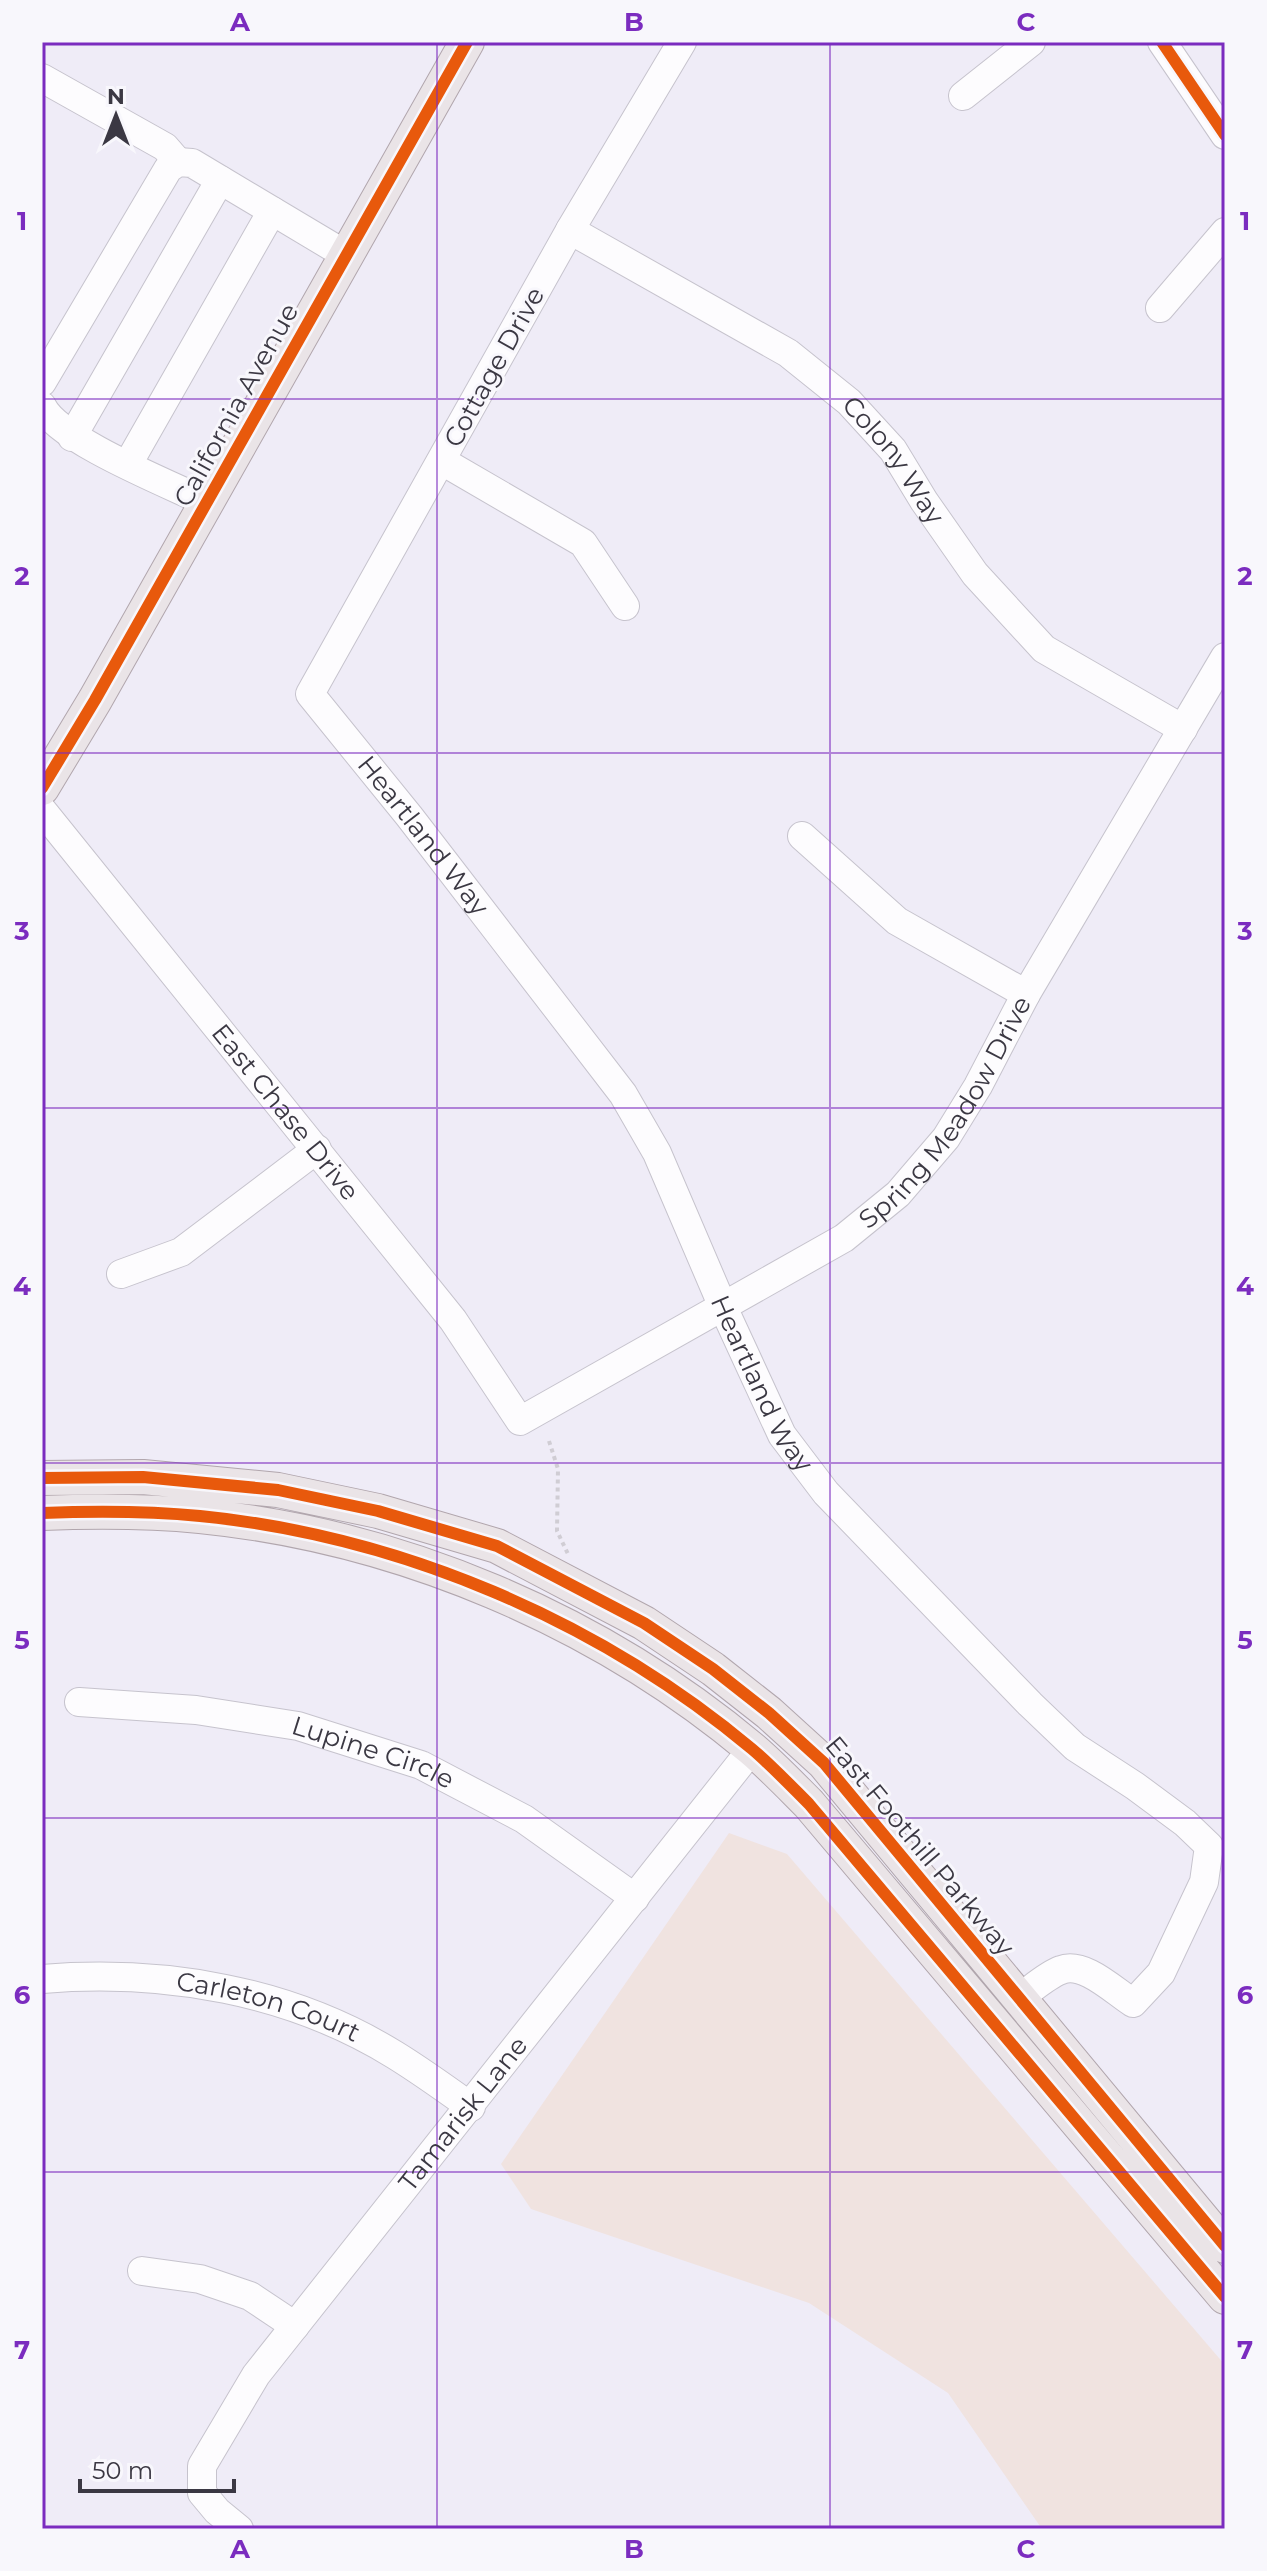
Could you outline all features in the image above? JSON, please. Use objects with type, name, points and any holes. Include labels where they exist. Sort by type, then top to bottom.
[{"type":"main road","name":"California Avenue","points":[[42,788],[346,255],[461,44]]},
{"type":"main road","name":"East Foothill Parkway","points":[[42,1478],[143,1477],[278,1490],[378,1511],[497,1546],[644,1623],[713,1669],[824,1763],[1225,2246]]},
{"type":"main road","points":[[42,1513],[151,1512],[201,1516],[319,1536],[388,1554],[469,1581],[538,1611],[605,1647],[681,1696],[752,1749],[809,1804],[1225,2297]]},
{"type":"main road","points":[[752,1749],[768,1745],[778,1751],[806,1774],[892,1866],[920,1878]]},
{"type":"street","name":"Cottage Drive","points":[[310,694],[570,230],[682,42]]},
{"type":"street","points":[[963,96],[1031,42]]},
{"type":"street","points":[[1162,42],[1225,135]]},
{"type":"street","points":[[42,78],[165,147],[178,162]]},
{"type":"street","points":[[42,382],[168,169],[178,162],[192,163],[346,255]]},
{"type":"street","points":[[72,437],[220,180]]},
{"type":"street","points":[[128,464],[272,211]]},
{"type":"street","name":"Colony Way","points":[[570,230],[788,353],[849,402],[893,450],[975,574],[1044,649],[1183,729]]},
{"type":"street","points":[[1160,308],[1225,232]]},
{"type":"street","points":[[42,406],[72,437],[206,502]]},
{"type":"street","points":[[442,461],[583,543],[625,606]]},
{"type":"street","name":"Spring Meadow Drive","points":[[520,1421],[844,1238],[898,1194],[946,1138],[978,1086],[1026,994],[1225,657]]},
{"type":"street","name":"Heartland Way","points":[[310,694],[409,816],[623,1094],[657,1153],[782,1435],[826,1493],[1075,1747],[1135,1786],[1185,1823],[1209,1846],[1204,1882],[1161,1973],[1133,2003],[1089,1973],[1075,1968],[1061,1970],[1019,1998]]},
{"type":"street","name":"East Chase Drive","points":[[42,810],[453,1320],[520,1421]]},
{"type":"street","points":[[802,836],[897,921],[1026,994]]},
{"type":"street","points":[[121,1274],[181,1252],[317,1149]]},
{"type":"street","name":"Lupine Circle","points":[[79,1702],[196,1710],[298,1726],[421,1765],[524,1819],[635,1898]]},
{"type":"street","name":"Tamarisk Lane","points":[[239,2529],[217,2511],[202,2493],[202,2466],[256,2375],[752,1749]]},
{"type":"street","name":"Carleton Court","points":[[42,1979],[83,1976],[154,1978],[213,1986],[267,1998],[336,2024],[394,2054],[471,2107]]},
{"type":"street","points":[[142,2271],[200,2279],[250,2296],[295,2326]]},
{"type":"path","points":[[549,1441],[558,1469],[557,1531],[568,1556]]},
{"type":"shaded area","points":[[729,1833],[787,1854],[1225,2365],[1225,2529],[1042,2529],[948,2393],[809,2303],[531,2209],[501,2164]]},
{"type":"cycle path","points":[[42,788],[95,700],[467,42]]},
{"type":"cycle path","points":[[1162,42],[1225,135]]},
{"type":"cycle path","points":[[42,1478],[143,1477],[278,1490],[378,1511],[497,1546],[644,1623],[713,1669],[769,1713],[824,1763],[1225,2246]]},
{"type":"cycle path","points":[[42,1513],[121,1512],[200,1516],[275,1526],[349,1543],[422,1564],[493,1592],[562,1624],[629,1661],[692,1703],[752,1749],[809,1804],[1225,2297]]}]
